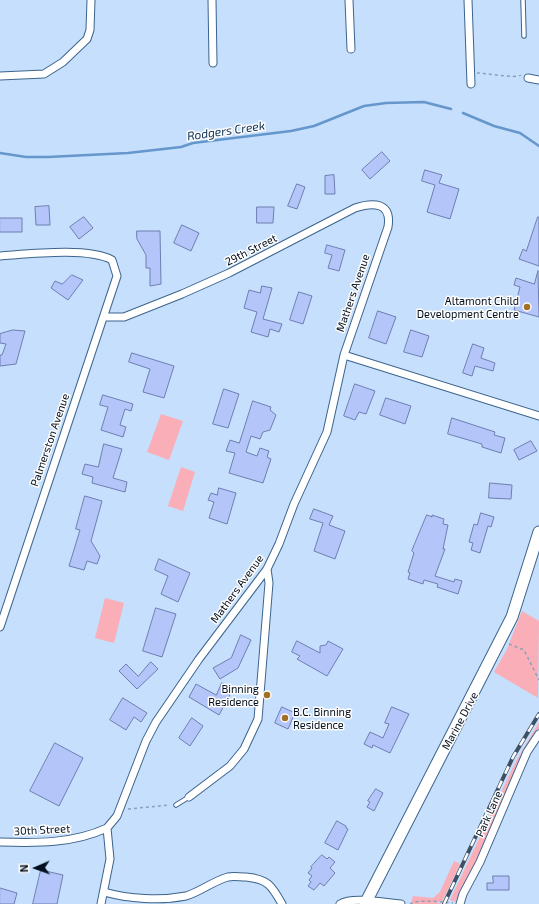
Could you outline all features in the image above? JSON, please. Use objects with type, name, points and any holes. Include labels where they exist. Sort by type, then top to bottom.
[{"type":"main road","name":"Marine Drive","points":[[366,903],[512,617],[539,532]]},
{"type":"street","points":[[0,76],[44,74],[63,62],[87,39],[90,30],[91,0]]},
{"type":"street","points":[[212,0],[212,63]]},
{"type":"street","points":[[349,0],[351,49]]},
{"type":"street","points":[[468,0],[471,84]]},
{"type":"street","points":[[528,78],[539,80]]},
{"type":"street","name":"29th Street","points":[[104,317],[124,317],[182,294],[229,273],[355,208],[366,204],[383,207],[388,211],[388,227]]},
{"type":"street","name":"Mathers Avenue","points":[[107,828],[117,816],[146,741],[156,722],[199,659],[267,569],[279,544],[294,504],[327,432],[344,355],[388,227]]},
{"type":"street","name":"Palmerston Avenue","points":[[0,256],[85,253],[99,255],[112,260],[117,276],[2,613],[0,627]]},
{"type":"street","points":[[344,355],[539,416]]},
{"type":"street","points":[[189,797],[230,766],[244,749],[258,719],[269,583],[267,569]]},
{"type":"street","name":"Park Lane","points":[[457,904],[483,855],[527,752],[539,734]]},
{"type":"street","points":[[101,904],[110,859],[107,828]]},
{"type":"street","name":"30th Street","points":[[0,842],[62,842],[80,838],[107,828]]},
{"type":"street","points":[[104,892],[136,898],[172,897],[187,895],[228,877],[249,877],[266,881],[273,888],[282,904]]},
{"type":"street","points":[[340,904],[345,901],[401,904]]},
{"type":"lane","points":[[523,0],[524,36]]},
{"type":"lane","points":[[176,805],[189,797]]},
{"type":"path","points":[[471,72],[503,75],[516,78],[525,74],[528,78]]},
{"type":"path","points":[[510,645],[524,650],[539,680]]},
{"type":"path","points":[[120,808],[129,809],[176,805]]},
{"type":"path","points":[[410,904],[412,902],[428,901],[457,904]]},
{"type":"shaded area","points":[[161,414],[183,421],[169,460],[147,452]]},
{"type":"shaded area","points":[[181,467],[195,472],[183,511],[168,506]]},
{"type":"shaded area","points":[[105,598],[124,603],[114,643],[95,638]]},
{"type":"shaded area","points":[[522,611],[539,621],[538,698],[494,672],[507,649]]},
{"type":"shaded area","points":[[539,722],[539,729],[481,852],[455,902],[450,900],[515,763]]},
{"type":"shaded area","points":[[454,861],[460,864],[442,902],[435,902],[442,904],[411,904],[413,896],[433,898],[440,892]]},
{"type":"building","points":[[382,152],[390,161],[370,179],[362,170]]},
{"type":"building","points":[[425,170],[442,175],[439,183],[459,189],[450,219],[427,212],[435,185],[422,181]]},
{"type":"building","points":[[334,175],[335,194],[325,194],[325,176]]},
{"type":"building","points":[[297,184],[305,187],[297,209],[288,206]]},
{"type":"building","points":[[49,206],[50,225],[36,225],[35,207]]},
{"type":"building","points":[[257,207],[274,207],[273,223],[257,223]]},
{"type":"building","points":[[84,217],[93,228],[79,239],[70,227]]},
{"type":"building","points":[[538,217],[539,266],[519,259],[523,249],[526,251]]},
{"type":"building","points":[[0,218],[22,218],[22,232],[0,232]]},
{"type":"building","points":[[182,225],[199,233],[191,251],[174,243]]},
{"type":"building","points":[[137,231],[160,231],[161,284],[150,286],[150,268],[146,268],[146,255],[137,239]]},
{"type":"building","points":[[327,245],[345,250],[339,271],[328,268],[332,255],[325,253]]},
{"type":"building","points":[[538,271],[539,317],[514,310],[520,287],[514,285],[516,278],[534,284]]},
{"type":"building","points":[[72,275],[83,280],[68,300],[51,288],[55,281],[62,284]]},
{"type":"building","points":[[262,286],[272,288],[263,319],[282,324],[279,332],[270,329],[268,337],[251,332],[257,312],[244,308],[249,290],[260,293]]},
{"type":"building","points":[[299,292],[312,296],[303,324],[290,320]]},
{"type":"building","points":[[378,311],[396,317],[386,344],[369,338]]},
{"type":"building","points":[[13,330],[25,331],[16,364],[0,366],[0,355],[2,355],[6,344],[0,343],[0,334]]},
{"type":"building","points":[[411,330],[429,336],[422,357],[404,352]]},
{"type":"building","points":[[473,344],[484,348],[481,358],[495,363],[493,371],[475,366],[472,376],[463,373]]},
{"type":"building","points":[[132,353],[174,366],[164,398],[143,392],[150,369],[129,362]]},
{"type":"building","points":[[355,384],[375,391],[366,414],[359,412],[355,420],[344,416]]},
{"type":"building","points":[[224,389],[239,394],[228,428],[213,424]]},
{"type":"building","points":[[103,395],[133,404],[131,411],[125,409],[120,425],[126,427],[123,437],[101,430],[108,407],[100,405]]},
{"type":"building","points":[[386,398],[411,406],[405,424],[380,415]]},
{"type":"building","points":[[253,401],[271,407],[270,410],[276,415],[270,430],[263,432],[260,439],[251,436],[246,452],[257,456],[260,448],[269,451],[267,457],[271,459],[263,483],[229,473],[235,453],[226,451],[230,440],[239,443]]},
{"type":"building","points":[[452,418],[495,432],[494,435],[505,438],[501,453],[482,447],[482,444],[448,434]]},
{"type":"building","points":[[531,441],[537,451],[519,460],[514,450]]},
{"type":"building","points":[[104,444],[122,449],[113,478],[127,482],[125,492],[92,483],[93,477],[82,474],[85,464],[98,467]]},
{"type":"building","points":[[490,483],[512,485],[511,499],[489,498]]},
{"type":"building","points":[[219,488],[236,493],[227,524],[209,518],[214,502],[208,500],[211,493],[217,495]]},
{"type":"building","points":[[85,496],[102,501],[91,541],[100,556],[97,564],[87,561],[84,570],[69,566],[80,530],[76,529]]},
{"type":"building","points":[[314,509],[333,516],[329,525],[345,531],[335,559],[314,551],[323,523],[310,519]]},
{"type":"building","points":[[481,513],[494,517],[491,527],[488,526],[480,553],[471,550],[473,543],[469,542],[474,524],[477,525]]},
{"type":"building","points":[[427,515],[444,519],[443,524],[448,525],[443,549],[445,549],[435,576],[454,582],[455,579],[462,581],[458,594],[437,587],[438,584],[424,580],[423,584],[408,579],[410,573],[408,572],[414,553],[412,551]]},
{"type":"building","points":[[159,559],[190,573],[178,602],[161,594],[168,576],[155,570]]},
{"type":"building","points":[[156,608],[176,614],[162,657],[143,651]]},
{"type":"building","points":[[241,635],[251,640],[238,668],[220,679],[213,668],[231,658]]},
{"type":"building","points":[[297,641],[320,653],[320,646],[326,645],[328,641],[343,649],[327,676],[297,659],[300,656],[292,652]]},
{"type":"building","points":[[151,662],[158,669],[137,689],[119,671],[126,664],[138,676]]},
{"type":"building","points":[[222,683],[233,689],[219,715],[189,697],[196,684],[216,695]]},
{"type":"building","points":[[123,698],[147,713],[141,722],[134,717],[126,730],[110,720]]},
{"type":"building","name":"B.C. Binning Residence","points":[[282,707],[295,713],[288,729],[275,723]]},
{"type":"building","points":[[392,707],[409,714],[390,753],[373,745],[372,748],[364,744],[370,732],[383,738],[389,724],[385,723]]},
{"type":"building","points":[[192,718],[203,726],[190,746],[179,738]]},
{"type":"building","points":[[55,743],[83,758],[59,806],[30,791]]},
{"type":"building","points":[[376,789],[383,793],[374,811],[367,807],[370,802],[368,801]]},
{"type":"building","points":[[337,821],[346,826],[348,829],[338,850],[325,843]]},
{"type":"building","points":[[322,855],[327,859],[329,857],[335,862],[330,868],[335,873],[324,886],[320,883],[314,890],[308,886],[311,882],[309,880],[312,876],[308,873],[312,868],[311,867]]},
{"type":"building","points":[[41,870],[63,875],[57,904],[33,904]]},
{"type":"building","points":[[493,876],[509,876],[509,890],[487,890],[487,883],[493,883]]},
{"type":"building","points":[[0,888],[17,893],[14,904],[0,904]]},
{"type":"waterway","name":"Rodgers Creek","points":[[0,153],[26,157],[128,153],[181,147],[193,143],[291,131],[314,126],[364,106],[386,103],[424,102],[451,109]]},
{"type":"waterway","name":"Rodgers Creek","points":[[463,113],[494,126],[520,133],[539,146]]},
{"type":"railway","points":[[444,904],[513,757],[539,714]]},
{"type":"place","name":"Altamont Child Development Centre","points":[[527,307]]},
{"type":"place","name":"Binning Residence","points":[[267,695]]},
{"type":"place","name":"B.C. Binning Residence","points":[[285,718]]}]
